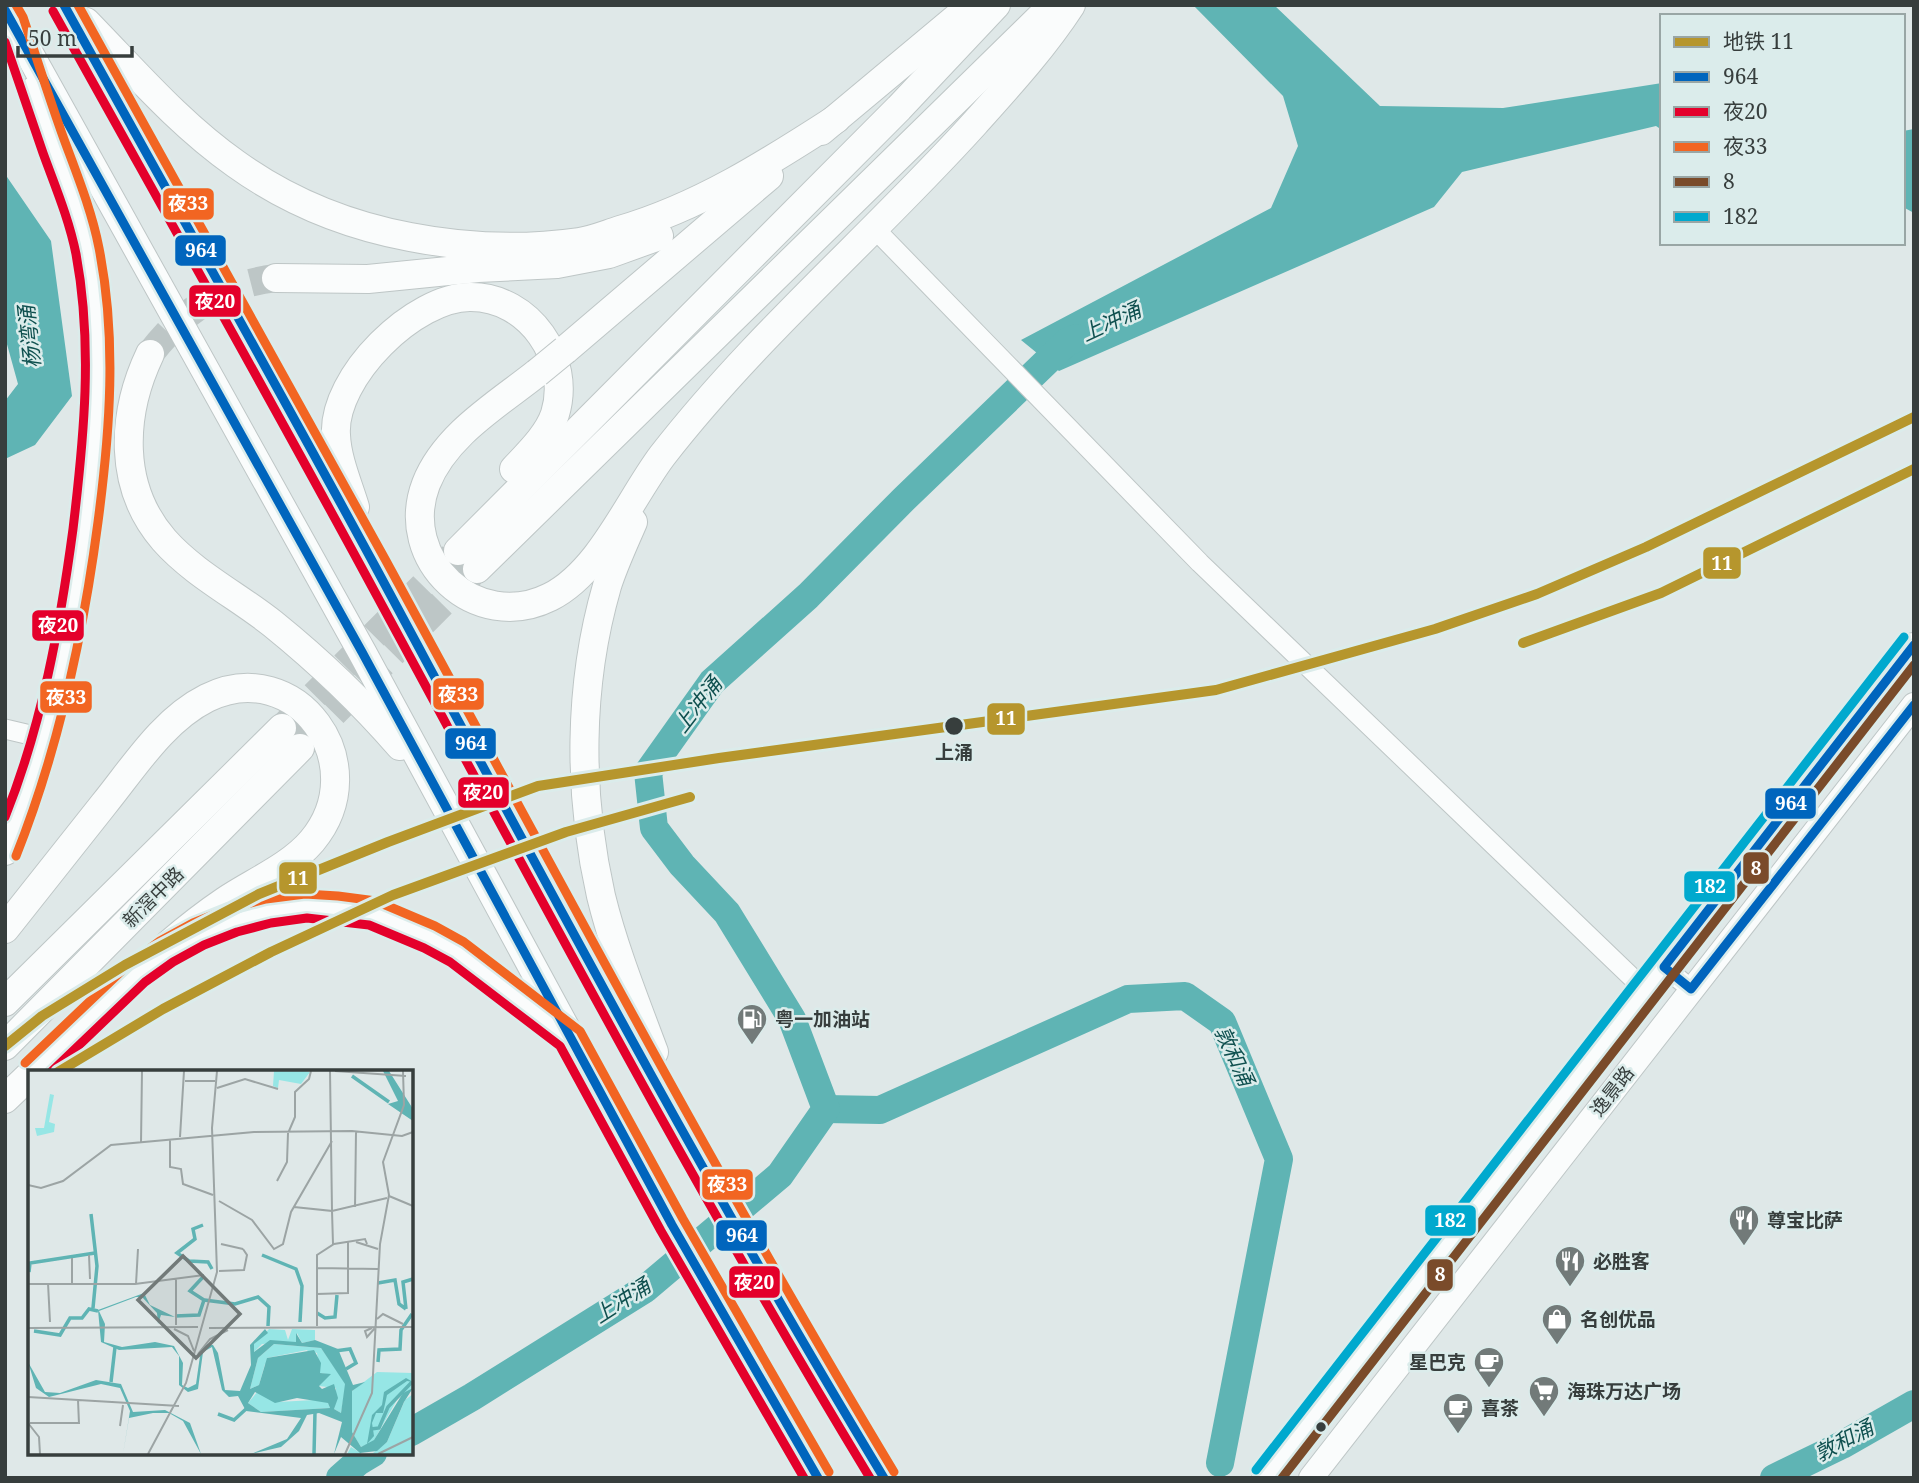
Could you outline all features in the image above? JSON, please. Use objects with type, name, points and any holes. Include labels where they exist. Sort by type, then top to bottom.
[{"type":"highway","points":[[66,5],[200,137],[262,183],[317,211],[353,224],[454,246],[541,246],[582,242],[633,227],[693,203],[771,161],[836,119]]},
{"type":"highway","points":[[66,5],[595,974],[853,1430],[884,1478]]},
{"type":"highway","points":[[972,5],[565,350],[466,430],[441,456],[427,481],[421,502],[423,545],[430,561],[451,584],[489,605],[504,607],[536,602],[565,587],[580,574],[609,536],[662,456],[728,379],[950,151],[1014,80],[1052,34],[1071,5]]},
{"type":"highway","points":[[460,552],[899,108],[996,5]]},
{"type":"highway","points":[[460,552],[1053,5]]},
{"type":"highway","points":[[5,851],[43,738],[64,660],[81,570],[95,443],[98,352],[95,298],[87,247],[8,16]]},
{"type":"highway","points":[[8,16],[432,782],[672,1225],[818,1478]]},
{"type":"highway","points":[[276,278],[368,279],[478,268],[557,264],[610,254],[645,242],[702,216],[777,166],[836,119]]},
{"type":"highway","points":[[373,563],[342,466],[335,434],[339,407],[360,366],[417,316],[457,297],[475,297],[512,307],[530,320],[542,334],[558,376],[559,398],[545,433],[460,552]]},
{"type":"highway","points":[[150,354],[134,395],[130,418],[129,462],[132,482],[141,504],[163,539],[328,670],[372,714],[432,782]]},
{"type":"highway","points":[[676,1116],[601,896],[585,784],[584,736],[596,629],[608,583],[643,498],[663,461],[693,420]]},
{"type":"highway","points":[[5,929],[151,745],[181,715],[209,696],[240,689],[264,690],[278,694],[307,712],[326,736],[336,768],[336,785],[331,807],[312,841],[293,857],[194,923],[107,1000]]},
{"type":"highway","points":[[5,982],[284,731]]},
{"type":"highway","name":"新滘中路","points":[[5,1002],[284,731]]},
{"type":"highway","name":"新滘中路","points":[[5,1046],[284,731]]},
{"type":"highway","points":[[35,1070],[107,1000],[166,952],[233,920],[269,911],[307,906],[372,913],[438,942],[492,977],[570,1038]]},
{"type":"highway","points":[[5,1099],[28,1077]]},
{"type":"main road","name":"逸景路","points":[[1266,1478],[1914,645]]},
{"type":"main road","name":"逸景路","points":[[1311,1478],[1914,705]]},
{"type":"street","points":[[874,228],[1200,563],[1646,990]]},
{"type":"street","points":[[5,729],[43,738]]},
{"type":"street","points":[[1664,967],[1690,989]]},
{"type":"water","points":[[1193,5],[1274,5],[1380,106],[1503,108],[1660,83],[1660,129],[1656,126],[1462,172],[1434,207],[1059,371],[1021,340],[1271,208],[1298,146],[1283,96]]},
{"type":"water","points":[[1914,129],[1914,213],[1905,208],[1905,131]]},
{"type":"water","name":"杨湾涌","points":[[5,174],[51,241],[72,396],[35,445],[5,459],[5,401],[18,384],[5,337]]},
{"type":"waterway","name":"上冲涌","points":[[413,1431],[645,1289],[780,1175],[826,1109],[792,1019],[727,913],[682,865],[654,828],[648,772],[712,682],[808,596],[1067,342],[1077,338]]},
{"type":"waterway","name":"敦和涌","points":[[826,1109],[880,1110],[1128,999],[1185,996],[1222,1022],[1279,1159],[1220,1463]]},
{"type":"waterway","name":"敦和涌","points":[[1774,1478],[1842,1445],[1914,1404]]},
{"type":"waterway","name":"上冲涌","points":[[340,1478],[370,1455]]},
{"type":"tunnel","points":[[150,354],[176,325],[205,302],[237,287],[276,278]]},
{"type":"tunnel","points":[[285,725],[456,553]]},
{"type":"tunnel","points":[[304,743],[472,573]]},
{"type":"metro line","name":"11","points":[[5,1046],[42,1016],[125,965],[259,894],[538,786],[719,758],[1216,690],[1435,629],[1537,594],[1646,547],[1914,417]]},
{"type":"metro line","name":"11","points":[[1523,643],[1661,593],[1914,469]]},
{"type":"metro line","name":"11","points":[[61,1070],[163,1009],[271,952],[393,895],[566,832],[690,797]]},
{"type":"transit line","name":"夜33","points":[[16,5],[23,17],[93,221],[105,282],[110,351],[106,454],[85,608],[57,733],[16,856]]},
{"type":"transit line","name":"964","points":[[64,5],[338,498],[688,1140],[884,1478]]},
{"type":"transit line","name":"夜33","points":[[78,5],[698,1132],[894,1472]]},
{"type":"transit line","name":"964","points":[[5,10],[362,652],[672,1225],[818,1478]]},
{"type":"transit line","name":"夜20","points":[[53,11],[326,502],[674,1141],[803,1367],[870,1478]]},
{"type":"transit line","name":"夜20","points":[[5,42],[73,241],[81,288],[85,357],[80,460],[62,602],[39,711],[5,817]]},
{"type":"transit line","name":"182","points":[[1256,1470],[1904,637]]},
{"type":"transit line","name":"964","points":[[1914,645],[1664,967],[1691,989],[1914,705]]},
{"type":"transit line","name":"8","points":[[1282,1478],[1914,665]]},
{"type":"transit line","name":"夜33","points":[[25,1063],[130,963],[160,941],[193,923],[228,909],[266,899],[305,894],[338,896],[376,901],[435,926],[464,942],[580,1031],[683,1219],[829,1472]]},
{"type":"transit line","name":"夜20","points":[[53,1070],[145,982],[204,945],[237,932],[271,923],[307,918],[369,925],[450,962],[560,1046],[661,1231],[804,1478]]},
{"type":"place","name":"上涌","points":[[954,726]]},
{"type":"place","name":"粤一加油站","points":[[752,1046]]},
{"type":"place","name":"尊宝比萨","points":[[1744,1247]]},
{"type":"place","name":"必胜客","points":[[1570,1288]]},
{"type":"place","name":"名创优品","points":[[1557,1346]]},
{"type":"place","name":"星巴克","points":[[1489,1389]]},
{"type":"place","name":"海珠万达广场","points":[[1544,1418]]},
{"type":"place","name":"喜茶","points":[[1458,1435]]}]
